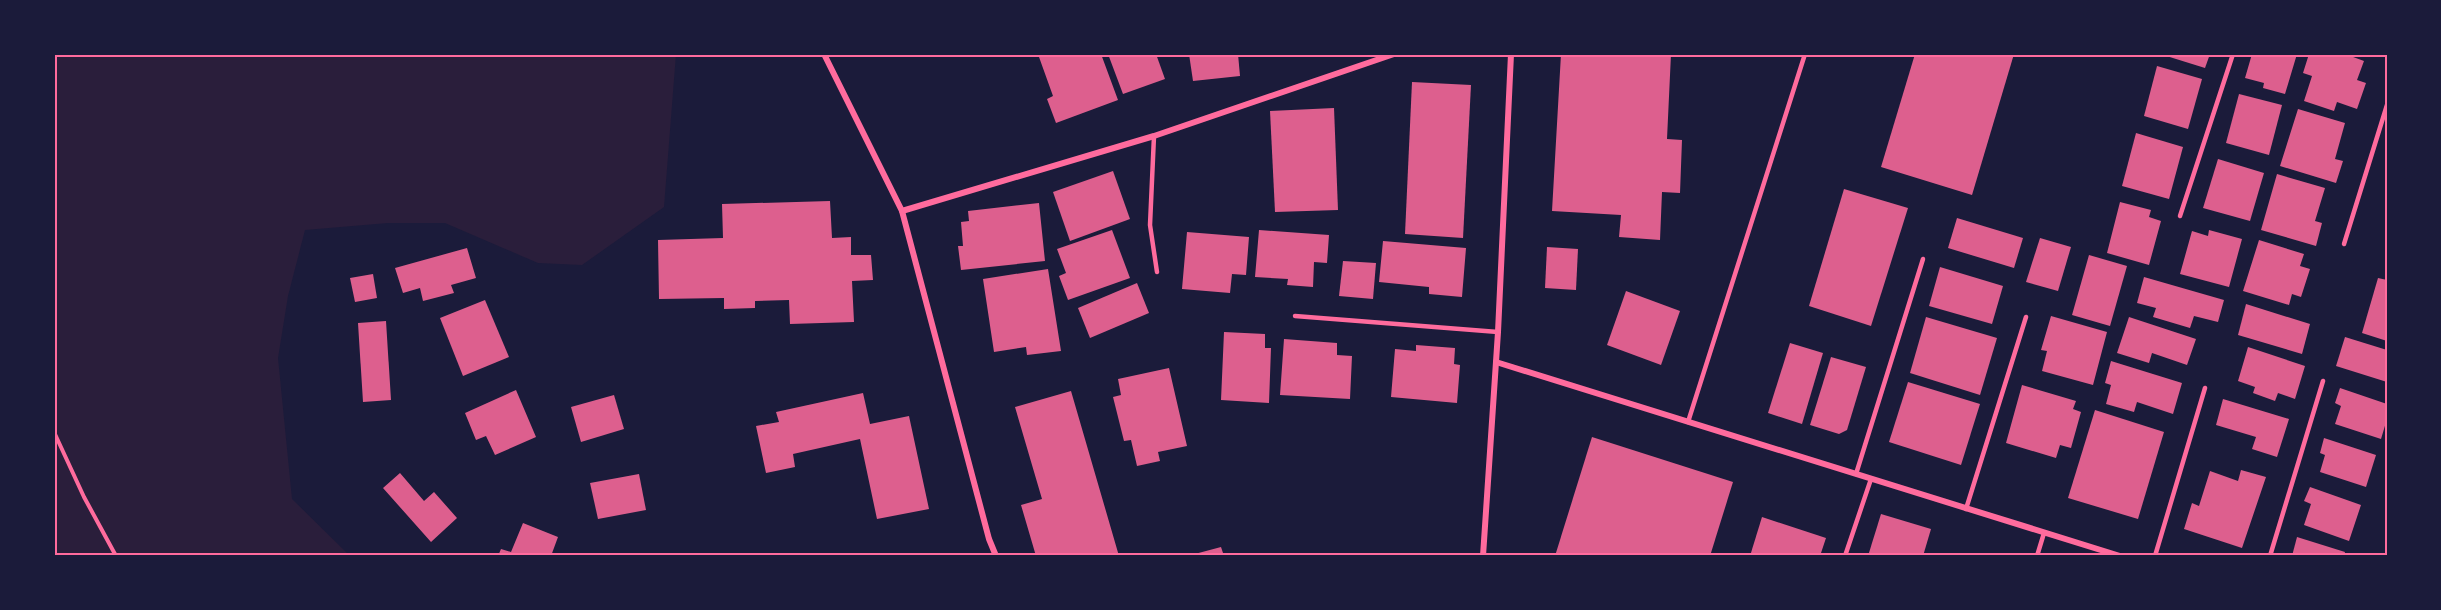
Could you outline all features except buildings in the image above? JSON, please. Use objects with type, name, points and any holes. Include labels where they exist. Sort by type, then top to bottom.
[{"type":"street","points":[[824,54],[902,211],[989,539],[996,556]]},
{"type":"street","points":[[902,211],[1154,136],[1394,54]]},
{"type":"street","points":[[1483,556],[1498,332],[1511,54]]},
{"type":"street","points":[[1496,362],[2120,556]]},
{"type":"lane","points":[[1688,422],[1805,54]]},
{"type":"lane","points":[[2180,216],[2233,54]]},
{"type":"lane","points":[[2344,244],[2387,105]]},
{"type":"lane","points":[[1154,136],[1150,225],[1157,272]]},
{"type":"lane","points":[[1856,474],[1923,259]]},
{"type":"lane","points":[[1295,316],[1498,332]]},
{"type":"lane","points":[[1966,509],[2026,317]]},
{"type":"lane","points":[[2270,556],[2323,381]]},
{"type":"lane","points":[[2155,556],[2205,388]]},
{"type":"lane","points":[[1845,556],[1871,479]]},
{"type":"lane","points":[[2037,556],[2044,533]]},
{"type":"path","points":[[54,432],[84,497],[116,556]]},
{"type":"shaded area","points":[[54,54],[676,54],[664,207],[582,265],[538,263],[445,223],[388,223],[305,230],[288,296],[278,358],[292,499],[350,556],[54,556]]}]
